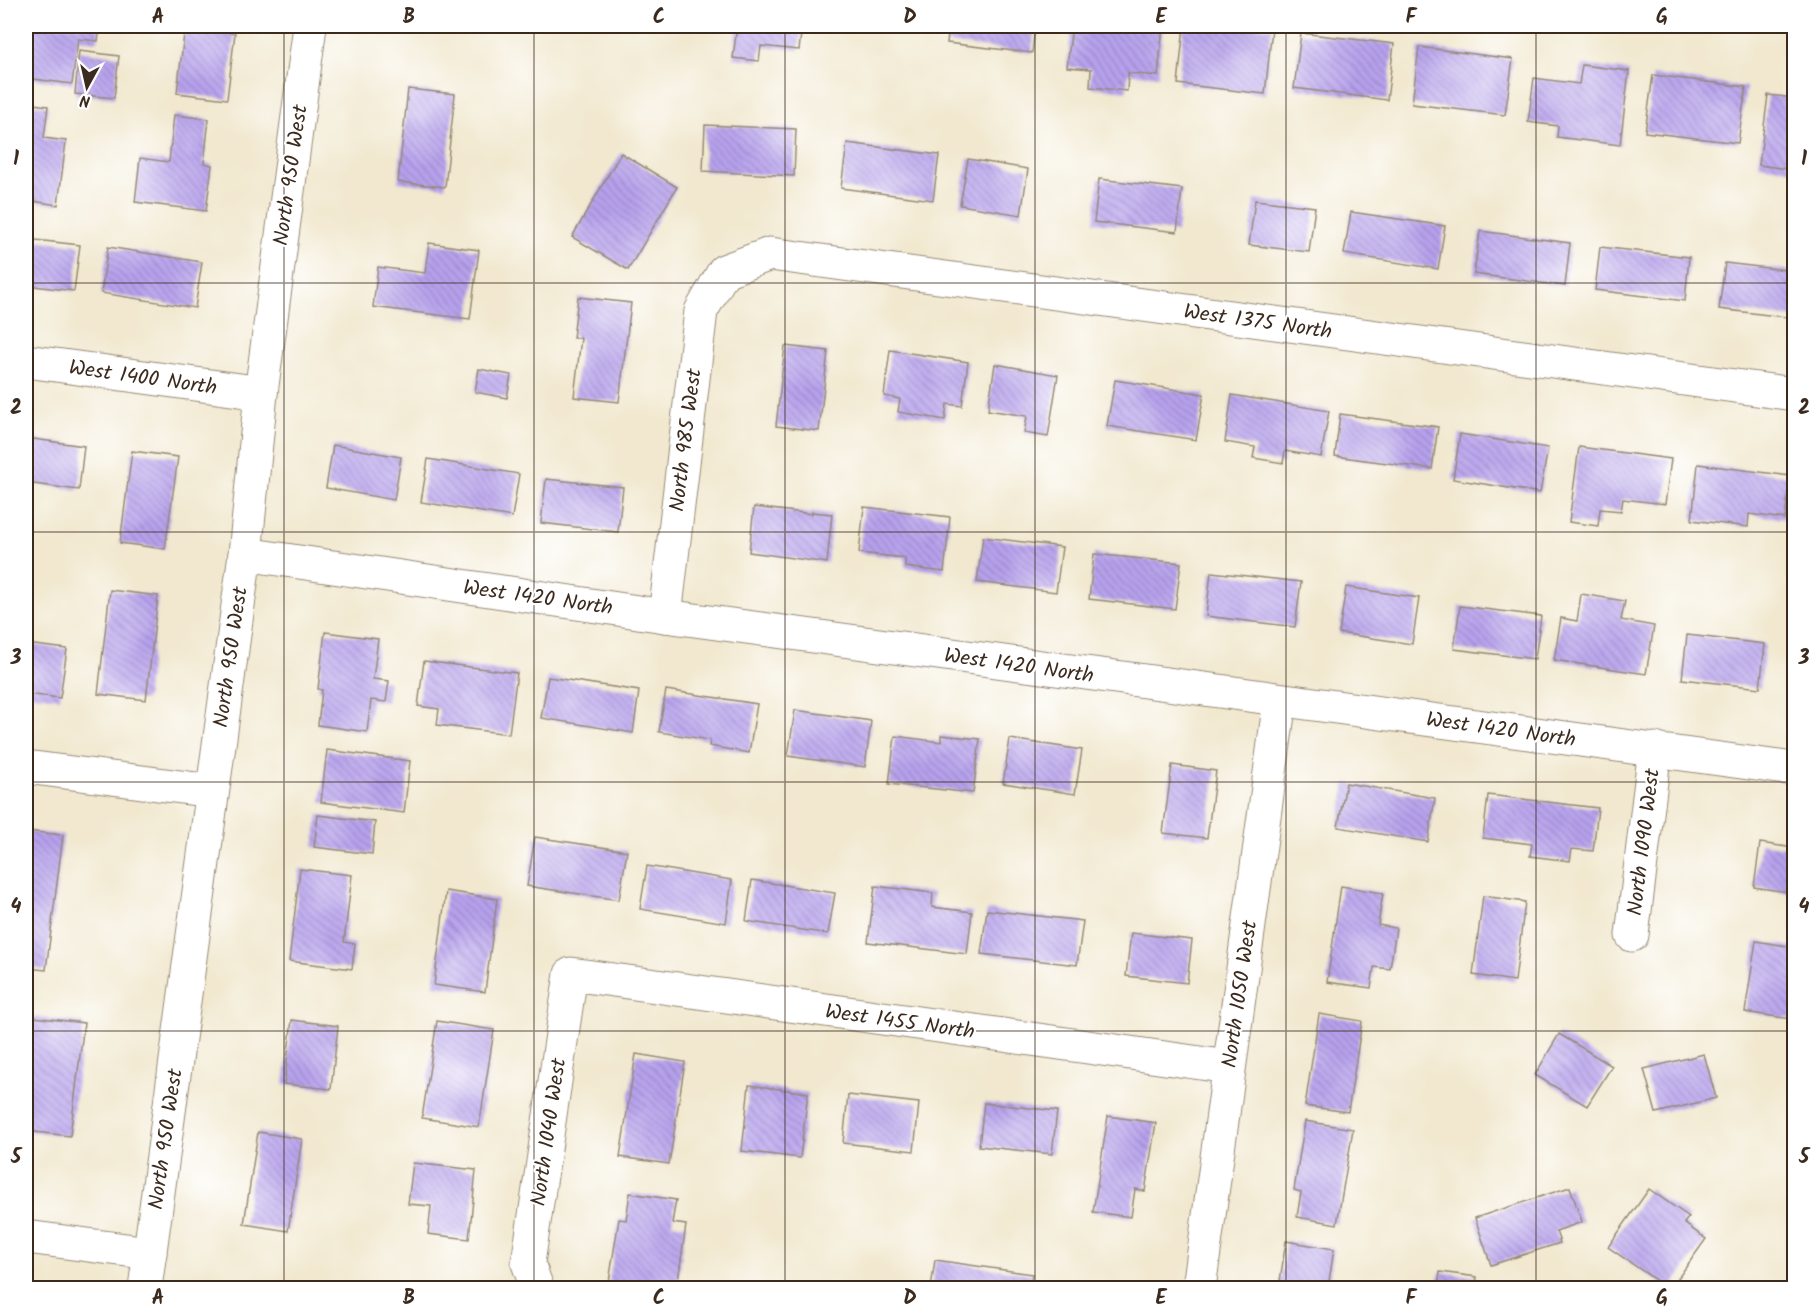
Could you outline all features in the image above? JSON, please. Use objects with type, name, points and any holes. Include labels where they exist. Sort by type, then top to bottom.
[{"type":"street","name":"North 950 West","points":[[145,1288],[245,554],[261,393],[309,26]]},
{"type":"street","name":"West 1375 North","points":[[724,271],[770,254],[1794,394]]},
{"type":"street","name":"North 985 West","points":[[665,616],[701,311],[724,271]]},
{"type":"street","name":"West 1400 North","points":[[26,361],[261,393]]},
{"type":"street","name":"West 1420 North","points":[[245,554],[665,616],[1794,769]]},
{"type":"street","name":"North 1050 West","points":[[1199,1288],[1280,700]]},
{"type":"street","name":"North 1090 West","points":[[1632,935],[1654,749]]},
{"type":"street","points":[[26,767],[212,791]]},
{"type":"street","name":"West 1455 North","points":[[571,974],[1228,1067]]},
{"type":"street","name":"North 1040 West","points":[[537,1288],[528,1263],[571,974]]},
{"type":"street","points":[[26,1237],[150,1253]]},
{"type":"building","points":[[32,26],[100,26],[98,41],[78,39],[72,84],[26,78]]},
{"type":"building","points":[[185,26],[228,26],[227,32],[235,33],[227,99],[177,93]]},
{"type":"building","points":[[737,26],[802,26],[799,50],[761,46],[759,61],[733,58]]},
{"type":"building","points":[[949,26],[1035,26],[1032,53],[947,43]]},
{"type":"building","points":[[1072,26],[1163,26],[1158,76],[1128,73],[1127,91],[1090,87],[1091,69],[1067,67]]},
{"type":"building","points":[[1184,26],[1272,28],[1265,94],[1178,84]]},
{"type":"building","points":[[1301,33],[1394,44],[1387,100],[1294,88]]},
{"type":"building","points":[[1419,47],[1513,59],[1505,115],[1412,104]]},
{"type":"building","points":[[79,51],[119,56],[114,98],[75,94]]},
{"type":"building","points":[[1582,65],[1629,71],[1620,145],[1557,137],[1558,126],[1528,122],[1534,78],[1579,84]]},
{"type":"building","points":[[1653,75],[1746,87],[1738,143],[1645,132]]},
{"type":"building","points":[[408,89],[455,94],[445,187],[398,182]]},
{"type":"building","points":[[1768,95],[1794,98],[1794,170],[1759,165]]},
{"type":"building","points":[[26,103],[48,106],[44,138],[66,141],[58,205],[26,200]]},
{"type":"building","points":[[174,115],[209,119],[204,163],[212,165],[206,211],[135,202],[140,158],[169,162]]},
{"type":"building","points":[[705,125],[796,129],[794,176],[703,171]]},
{"type":"building","points":[[847,143],[939,155],[933,200],[841,188]]},
{"type":"building","points":[[621,153],[677,187],[628,270],[572,237]]},
{"type":"building","points":[[968,159],[1028,169],[1021,215],[960,205]]},
{"type":"building","points":[[1099,179],[1182,189],[1177,232],[1094,222]]},
{"type":"building","points":[[1255,200],[1315,207],[1309,252],[1249,245]]},
{"type":"building","points":[[1351,212],[1445,226],[1438,269],[1344,254]]},
{"type":"building","points":[[1480,231],[1570,243],[1565,286],[1474,274]]},
{"type":"building","points":[[26,239],[80,245],[74,291],[26,285]]},
{"type":"building","points":[[429,243],[479,250],[470,319],[373,307],[378,267],[425,273]]},
{"type":"building","points":[[108,247],[202,262],[195,308],[101,293]]},
{"type":"building","points":[[1600,247],[1689,257],[1685,301],[1595,290]]},
{"type":"building","points":[[1725,263],[1794,271],[1794,318],[1719,309]]},
{"type":"building","points":[[578,297],[631,303],[619,402],[574,397],[581,338],[573,338]]},
{"type":"building","points":[[785,346],[828,351],[819,431],[776,426]]},
{"type":"building","points":[[890,350],[968,362],[962,406],[947,404],[945,420],[898,412],[900,399],[884,396]]},
{"type":"building","points":[[995,364],[1058,375],[1048,437],[1024,433],[1027,416],[988,410]]},
{"type":"building","points":[[479,369],[511,375],[507,398],[475,392]]},
{"type":"building","points":[[1115,380],[1204,394],[1196,440],[1107,426]]},
{"type":"building","points":[[1232,395],[1329,411],[1321,457],[1285,451],[1283,463],[1253,458],[1255,447],[1225,442]]},
{"type":"building","points":[[1340,414],[1438,427],[1432,469],[1335,456]]},
{"type":"building","points":[[1460,434],[1548,448],[1540,493],[1453,479]]},
{"type":"building","points":[[26,438],[84,446],[79,490],[26,483]]},
{"type":"building","points":[[333,445],[401,457],[394,500],[326,488]]},
{"type":"building","points":[[1579,447],[1671,459],[1665,504],[1623,499],[1621,511],[1600,509],[1598,526],[1569,522]]},
{"type":"building","points":[[132,451],[178,457],[165,549],[120,543]]},
{"type":"building","points":[[428,459],[519,474],[512,517],[421,502]]},
{"type":"building","points":[[1698,464],[1790,476],[1785,519],[1749,514],[1748,527],[1692,520]]},
{"type":"building","points":[[546,479],[623,487],[618,532],[541,523]]},
{"type":"building","points":[[754,507],[832,514],[827,563],[749,552]]},
{"type":"building","points":[[864,507],[950,517],[944,572],[905,567],[905,558],[859,553]]},
{"type":"building","points":[[983,537],[1062,547],[1056,592],[977,582]]},
{"type":"building","points":[[1094,554],[1181,563],[1175,609],[1089,599]]},
{"type":"building","points":[[1211,572],[1301,582],[1295,627],[1206,616]]},
{"type":"building","points":[[1346,587],[1419,598],[1412,644],[1339,633]]},
{"type":"building","points":[[110,590],[158,596],[146,700],[98,694]]},
{"type":"building","points":[[1581,594],[1625,601],[1621,620],[1654,626],[1646,674],[1554,660],[1561,618],[1577,621]]},
{"type":"building","points":[[1460,606],[1541,616],[1535,659],[1454,649]]},
{"type":"building","points":[[325,632],[378,639],[373,679],[389,681],[386,702],[371,700],[367,732],[318,725],[322,690],[318,689]]},
{"type":"building","points":[[1687,635],[1765,644],[1760,688],[1682,679]]},
{"type":"building","points":[[26,644],[67,649],[60,698],[26,694]]},
{"type":"building","points":[[424,661],[517,673],[509,734],[437,725],[439,709],[418,706]]},
{"type":"building","points":[[548,677],[639,691],[633,733],[541,718]]},
{"type":"building","points":[[666,690],[757,704],[749,753],[709,746],[710,740],[659,732]]},
{"type":"building","points":[[795,710],[871,721],[865,767],[788,756]]},
{"type":"building","points":[[941,735],[980,739],[973,793],[889,784],[895,736],[941,742]]},
{"type":"building","points":[[1010,739],[1082,750],[1075,794],[1003,783]]},
{"type":"building","points":[[327,750],[410,761],[404,813],[321,802]]},
{"type":"building","points":[[1172,765],[1216,771],[1207,838],[1163,833]]},
{"type":"building","points":[[1346,783],[1435,798],[1428,842],[1338,827]]},
{"type":"building","points":[[1488,795],[1598,808],[1593,851],[1572,849],[1570,861],[1530,856],[1532,844],[1483,838]]},
{"type":"building","points":[[318,815],[375,822],[372,854],[314,847]]},
{"type":"building","points":[[26,831],[63,835],[46,970],[26,968]]},
{"type":"building","points":[[535,837],[627,851],[619,900],[527,886]]},
{"type":"building","points":[[1760,843],[1794,848],[1794,893],[1754,887]]},
{"type":"building","points":[[647,866],[732,880],[726,923],[640,909]]},
{"type":"building","points":[[300,869],[352,875],[344,942],[355,944],[352,969],[289,961]]},
{"type":"building","points":[[752,880],[835,893],[828,934],[746,921]]},
{"type":"building","points":[[875,886],[933,893],[932,907],[972,912],[967,954],[868,942]]},
{"type":"building","points":[[1341,886],[1383,893],[1378,925],[1396,928],[1390,969],[1374,967],[1371,988],[1327,982]]},
{"type":"building","points":[[446,891],[497,899],[485,992],[434,985]]},
{"type":"building","points":[[1483,896],[1525,902],[1515,981],[1473,975]]},
{"type":"building","points":[[987,910],[1083,921],[1077,965],[981,954]]},
{"type":"building","points":[[1131,933],[1192,940],[1187,983],[1126,976]]},
{"type":"building","points":[[1756,941],[1794,947],[1794,998],[1791,1019],[1745,1012]]},
{"type":"building","points":[[1319,1014],[1362,1021],[1348,1112],[1305,1106]]},
{"type":"building","points":[[33,1017],[84,1023],[70,1136],[26,1131],[26,1076]]},
{"type":"building","points":[[292,1020],[338,1026],[331,1089],[284,1084]]},
{"type":"building","points":[[437,1021],[494,1030],[479,1127],[422,1118]]},
{"type":"building","points":[[1559,1034],[1612,1066],[1587,1106],[1535,1075]]},
{"type":"building","points":[[636,1054],[685,1062],[669,1164],[620,1157]]},
{"type":"building","points":[[1704,1054],[1716,1098],[1656,1113],[1644,1069]]},
{"type":"building","points":[[749,1085],[808,1093],[800,1158],[742,1151]]},
{"type":"building","points":[[848,1095],[919,1103],[914,1151],[843,1143]]},
{"type":"building","points":[[984,1103],[1057,1111],[1052,1154],[979,1146]]},
{"type":"building","points":[[1108,1116],[1156,1123],[1145,1191],[1135,1189],[1131,1217],[1093,1212]]},
{"type":"building","points":[[1305,1121],[1353,1129],[1337,1224],[1297,1217],[1301,1192],[1294,1190]]},
{"type":"building","points":[[258,1132],[302,1139],[288,1231],[244,1224]]},
{"type":"building","points":[[413,1163],[476,1170],[469,1239],[428,1234],[431,1206],[408,1204]]},
{"type":"building","points":[[1570,1187],[1582,1222],[1556,1231],[1560,1243],[1491,1265],[1475,1218]]},
{"type":"building","points":[[1649,1189],[1689,1217],[1684,1223],[1706,1239],[1671,1288],[1667,1288],[1608,1247]]},
{"type":"building","points":[[630,1193],[676,1200],[672,1223],[686,1225],[677,1288],[608,1288],[619,1219],[626,1220]]},
{"type":"building","points":[[1286,1241],[1334,1249],[1328,1288],[1279,1288]]},
{"type":"building","points":[[935,1260],[1032,1274],[1030,1288],[931,1288]]},
{"type":"building","points":[[1440,1272],[1477,1277],[1475,1288],[1438,1288]]}]
